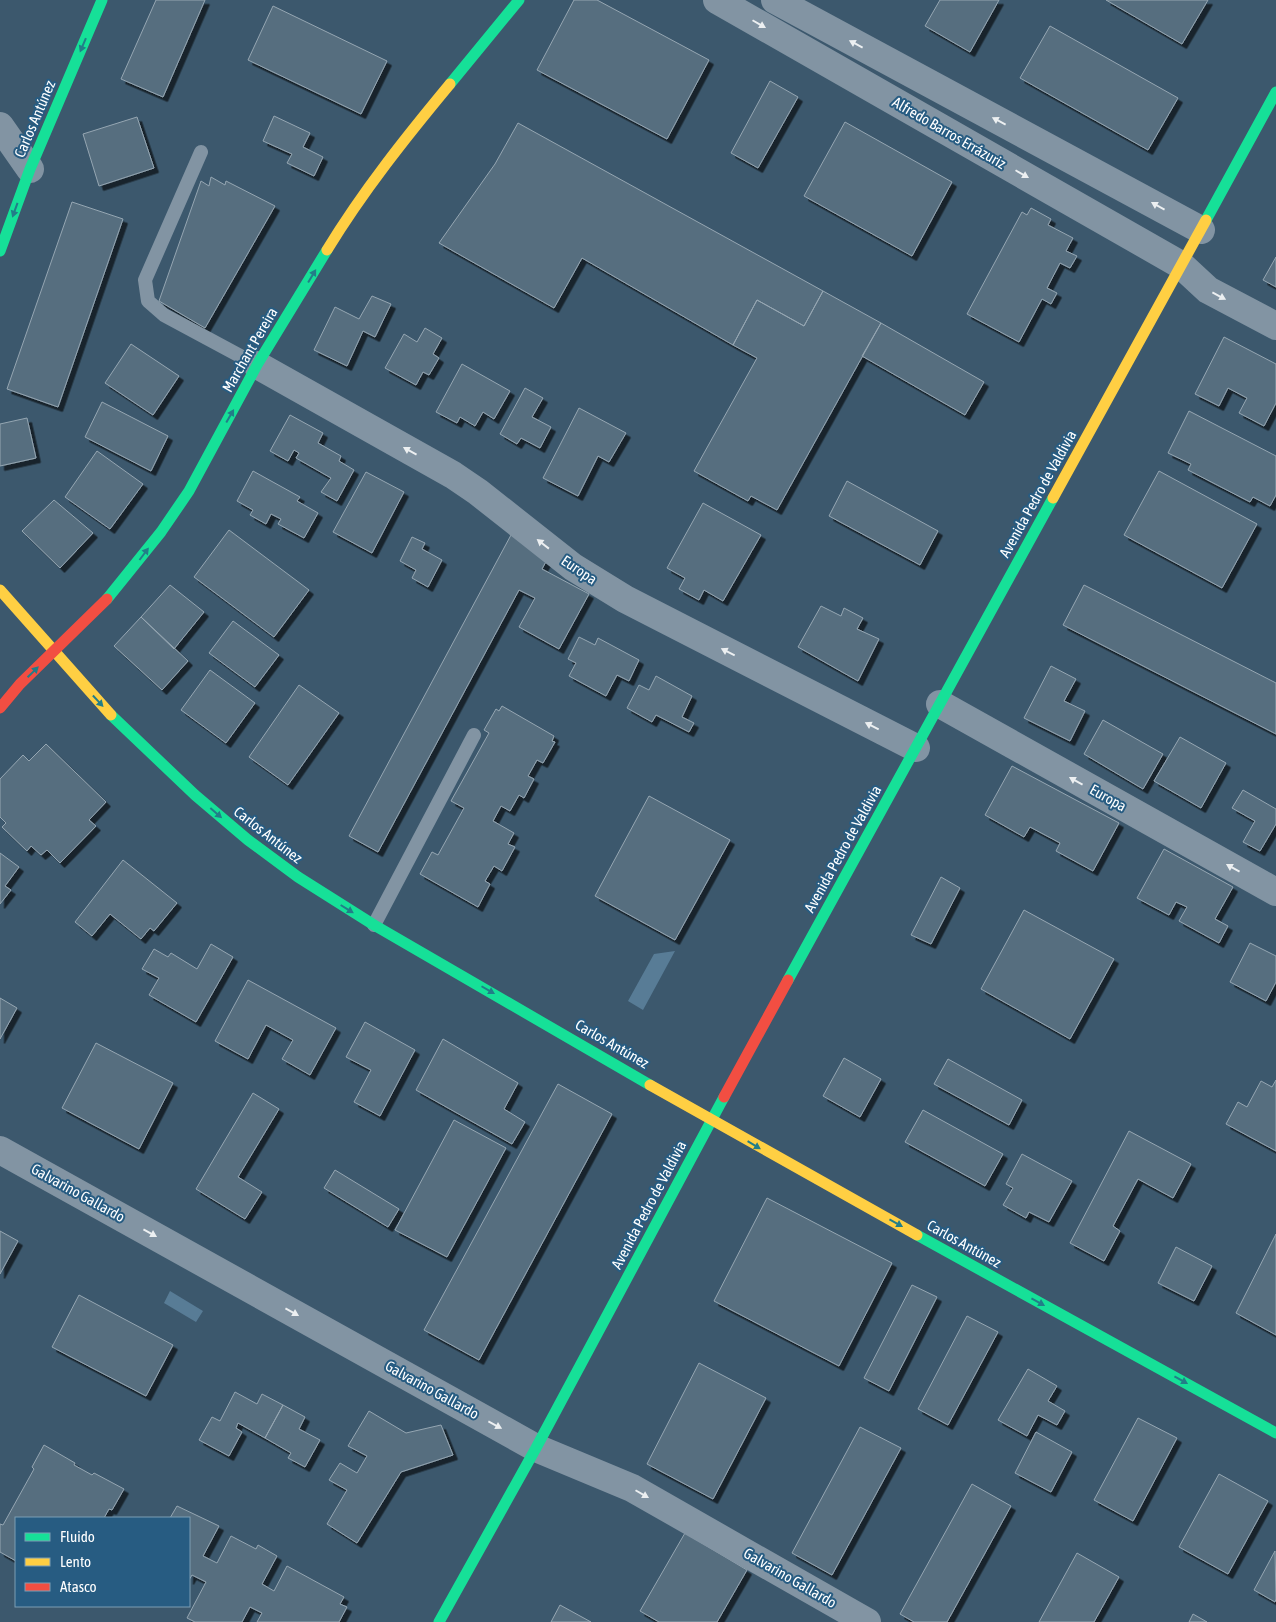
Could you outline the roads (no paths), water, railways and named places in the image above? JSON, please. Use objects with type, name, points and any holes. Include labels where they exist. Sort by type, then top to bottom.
[{"type":"street","name":"Carlos Antúnez","points":[[0,251],[30,169],[102,0]]},
{"type":"street","name":"Marchant Pereira","points":[[0,708],[20,684],[108,598],[160,532],[189,491],[257,366],[354,206],[396,149],[519,0]]},
{"type":"street","name":"Alfredo Barros Errázuriz","points":[[717,0],[1181,265],[1208,290],[1276,326]]},
{"type":"street","points":[[774,0],[1201,230]]},
{"type":"street","name":"Avenida Pedro de Valdivia","points":[[439,1622],[536,1448],[712,1120],[1276,92]]},
{"type":"street","points":[[0,126],[30,169]]},
{"type":"street","name":"Europa","points":[[257,366],[453,476],[478,492],[573,567],[624,599],[916,748]]},
{"type":"street","name":"Carlos Antúnez","points":[[0,590],[106,710],[195,795],[240,834],[298,877],[374,925],[759,1148],[1276,1433]]},
{"type":"street","name":"Europa","points":[[940,704],[1276,892]]},
{"type":"street","name":"Galvarino Gallardo","points":[[0,1150],[536,1448],[632,1488],[868,1622]]},
{"type":"lane","points":[[202,152],[145,280],[148,302],[164,315],[257,366]]},
{"type":"lane","points":[[374,925],[474,735]]},
{"type":"water","points":[[675,951],[643,1010],[628,1001],[654,954]]},
{"type":"water","points":[[170,1291],[203,1311],[196,1322],[164,1303]]}]
